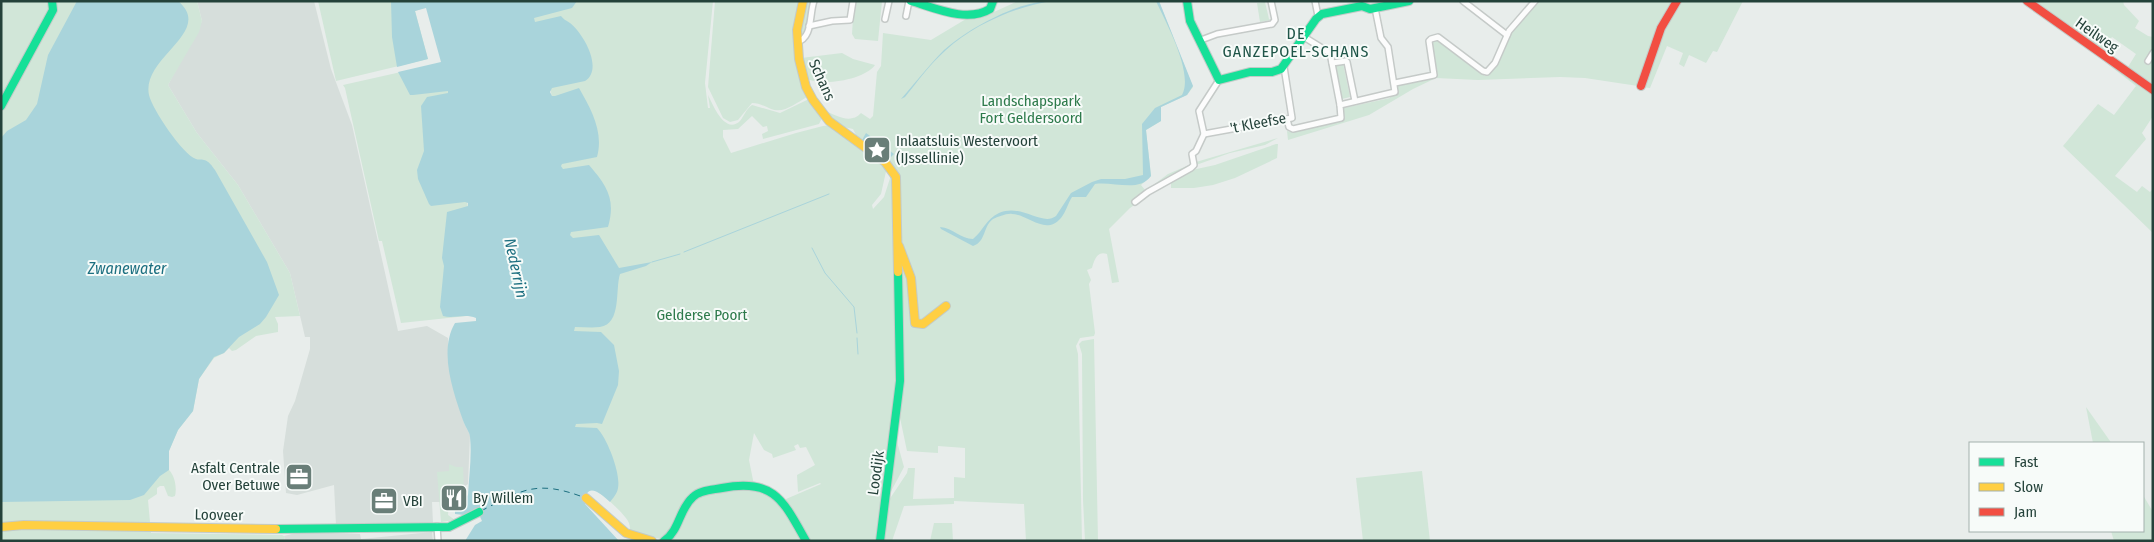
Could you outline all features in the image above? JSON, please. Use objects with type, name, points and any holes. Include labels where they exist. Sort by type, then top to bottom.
[{"type":"street","name":"Schans","points":[[803,1],[799,17],[797,42],[801,71],[813,99],[821,112],[829,120],[894,170],[897,187],[898,244],[900,381],[898,409]]},
{"type":"street","name":"Schans","points":[[797,42],[806,38],[814,1]]},
{"type":"street","points":[[809,26],[832,21],[850,20],[853,1]]},
{"type":"street","points":[[885,19],[889,1]]},
{"type":"street","points":[[906,16],[910,1],[970,15],[980,15],[992,10],[993,1]]},
{"type":"street","points":[[1187,1],[1190,21],[1219,80]]},
{"type":"street","points":[[1201,40],[1217,34],[1272,24],[1275,20],[1271,1]]},
{"type":"street","points":[[1315,1],[1318,16]]},
{"type":"street","points":[[1135,202],[1148,192],[1194,165],[1192,154],[1196,151],[1204,134],[1199,111],[1219,80],[1260,71],[1279,71],[1284,67],[1318,16],[1362,6],[1370,9],[1408,1]]},
{"type":"street","points":[[1395,83],[1434,75],[1429,41],[1438,37],[1483,71],[1487,72],[1495,63],[1507,36],[1535,1]]},
{"type":"street","points":[[1641,86],[1661,28],[1678,1]]},
{"type":"street","name":"Heilweg","points":[[2027,1],[2153,90]]},
{"type":"street","points":[[1464,2],[1507,36]]},
{"type":"street","points":[[1,106],[53,10],[53,3]]},
{"type":"street","points":[[1340,105],[1396,92],[1388,47],[1381,38],[1375,8]]},
{"type":"street","points":[[1287,119],[1289,127],[1293,129],[1341,118],[1330,53],[1304,37]]},
{"type":"street","points":[[2148,61],[2153,53]]},
{"type":"street","points":[[1332,63],[1347,62],[1355,101]]},
{"type":"street","name":"'t Kleefse","points":[[1204,134],[1292,118],[1284,67]]},
{"type":"street","name":"Schans","points":[[898,244],[903,253],[913,288],[916,324],[923,324],[946,306]]},
{"type":"street","name":"Loodijk","points":[[880,541],[898,409]]},
{"type":"street","points":[[664,541],[674,532],[688,500],[694,495],[742,486],[756,486],[767,490],[779,501],[806,541]]},
{"type":"street","points":[[586,498],[626,533],[652,541]]},
{"type":"street","name":"Looveer","points":[[1,527],[24,525],[360,530],[452,526],[479,512]]},
{"type":"street","points":[[437,526],[438,541]]},
{"type":"shaded area","points":[[197,1],[314,1],[331,69],[352,125],[398,331],[427,326],[448,338],[448,356],[451,372],[464,423],[470,435],[468,484],[443,502],[432,502],[433,523],[336,525],[334,485],[297,495],[286,493],[283,451],[288,416],[295,401],[310,349],[310,337],[305,337],[290,273],[238,185],[197,133],[168,85],[202,21]]},
{"type":"shaded area","points":[[300,532],[360,534],[361,539],[432,532],[433,541],[285,541],[284,536]]},
{"type":"green space","name":"Zwanewater","points":[[1,1],[197,1],[202,21],[199,32],[168,85],[197,133],[238,185],[290,273],[300,316],[275,317],[278,324],[278,332],[256,336],[236,350],[232,351],[229,348],[214,358],[199,379],[193,411],[178,430],[169,451],[169,470],[175,482],[175,496],[168,496],[164,486],[160,486],[157,488],[157,494],[148,500],[151,533],[282,535],[285,541],[1,541]]},
{"type":"green space","points":[[318,1],[426,1],[427,7],[415,11],[428,59],[336,81]]},
{"type":"green space","name":"Gelderse Poort","points":[[528,1],[713,1],[705,83],[708,108],[710,108],[708,95],[720,117],[729,124],[735,124],[740,121],[752,105],[780,113],[809,99],[822,118],[819,124],[763,139],[762,134],[768,131],[767,126],[763,127],[752,116],[738,129],[723,130],[723,137],[731,153],[796,133],[833,125],[887,167],[881,194],[872,205],[873,209],[884,197],[892,172],[897,379],[877,541],[807,541],[783,503],[786,499],[821,484],[798,492],[797,475],[815,465],[806,447],[800,448],[798,444],[794,446],[796,450],[773,458],[772,454],[764,450],[754,433],[749,460],[754,485],[697,491],[668,535],[661,539],[630,532],[629,523],[623,515],[608,500],[594,490],[575,428],[570,236],[561,165],[551,92]]},
{"type":"green space","points":[[715,1],[801,1],[796,21],[807,97],[781,110],[752,103],[738,120],[730,122],[723,118],[708,87]]},
{"type":"green space","points":[[804,1],[812,1],[806,33],[800,40],[799,25]]},
{"type":"green space","points":[[854,1],[882,1],[878,41],[855,39],[852,34]]},
{"type":"green space","name":"Landschapspark Fort Geldersoord","points":[[1018,1],[1159,1],[1193,87],[1187,95],[1161,107],[1161,121],[1146,130],[1151,176],[1141,185],[1149,195],[1130,208],[1109,229],[1119,282],[1112,283],[1107,254],[1098,255],[1092,268],[1087,270],[1091,280],[1089,284],[1095,333],[1094,336],[1080,338],[1076,346],[1078,354],[1082,541],[1026,541],[1024,504],[954,501],[954,504],[904,506],[892,541],[880,541],[887,503],[907,473],[908,468],[915,468],[913,499],[954,498],[954,477],[965,478],[965,448],[938,446],[938,453],[907,451],[899,413],[897,175],[856,139],[857,137],[853,129],[839,126],[823,110],[848,119],[857,117],[861,113],[870,119],[873,116],[877,72],[881,66],[883,33],[931,40],[966,19],[981,18]]},
{"type":"green space","points":[[1538,1],[1674,1],[1638,86],[1585,78],[1560,77],[1478,80],[1436,78],[1369,115],[1288,140],[1287,131],[1291,132],[1344,120],[1344,108],[1390,98],[1390,96],[1397,94],[1397,85],[1437,77],[1431,41],[1439,40],[1485,76],[1488,75],[1497,63],[1509,34]]},
{"type":"green space","points":[[1679,1],[1743,1],[1717,52],[1713,51],[1706,63],[1689,55],[1684,67],[1679,64],[1683,53],[1667,46],[1650,88],[1642,87],[1662,30]]},
{"type":"green space","points":[[2035,1],[2123,1],[2124,5],[2139,21],[2135,28],[2153,37],[2153,84],[2128,67],[2136,54],[2112,37],[2103,50]]},
{"type":"green space","points":[[1265,2],[1269,19],[1271,20],[1260,22],[1257,3]]},
{"type":"green space","points":[[842,53],[853,59],[875,65],[862,75],[832,82],[812,81],[805,78],[801,58]]},
{"type":"green space","points":[[2101,59],[2153,92],[2153,116],[2142,133],[2146,139],[2115,176],[2137,192],[2142,186],[2150,192],[2153,189],[2153,233],[2063,146],[2098,104],[2114,115],[2136,86]]},
{"type":"green space","points":[[441,63],[448,91],[468,207],[476,315],[401,323],[382,241],[379,241],[343,85]]},
{"type":"green space","points":[[1343,63],[1350,97],[1342,99],[1335,65]]},
{"type":"green space","points":[[1278,138],[1265,145],[1230,153],[1196,165],[1174,174],[1148,189],[1168,174],[1196,162]]},
{"type":"green space","points":[[1278,144],[1277,158],[1235,178],[1213,185],[1194,188],[1171,188],[1171,181],[1192,170],[1215,165]]},
{"type":"green space","points":[[1094,339],[1098,541],[1085,541],[1082,354],[1079,344],[1082,341]]},
{"type":"green space","points":[[2086,407],[2110,442],[2093,442]]},
{"type":"green space","points":[[896,438],[904,467],[888,497]]},
{"type":"green space","points":[[449,464],[463,467],[464,492],[449,504],[448,515],[455,520],[441,522],[437,472],[449,471]]},
{"type":"green space","points":[[1422,471],[1430,541],[1363,541],[1356,478]]},
{"type":"green space","points":[[748,488],[764,491],[782,507],[804,541],[667,541],[697,495]]},
{"type":"green space","points":[[2144,497],[2153,512],[2153,541],[2114,541],[2111,532],[2144,532]]},
{"type":"green space","points":[[934,523],[952,523],[953,541],[930,541]]},
{"type":"water","name":"Zwanewater","points":[[77,1],[178,1],[187,12],[188,23],[183,34],[155,69],[149,81],[151,102],[176,141],[190,156],[207,161],[215,170],[267,262],[279,295],[260,324],[239,337],[224,353],[214,357],[199,379],[193,411],[178,430],[169,451],[169,470],[160,476],[144,495],[130,500],[1,502],[1,138],[7,131],[26,120],[37,104],[48,55]]},
{"type":"water","name":"Nederrijn","points":[[391,1],[577,1],[572,8],[534,18],[535,22],[561,16],[580,35],[590,51],[592,60],[590,75],[585,81],[552,88],[550,92],[552,96],[555,96],[579,88],[584,96],[598,130],[599,148],[597,157],[562,164],[561,166],[563,169],[589,165],[605,186],[611,208],[608,227],[571,232],[570,235],[573,238],[599,235],[619,268],[652,262],[646,266],[620,274],[615,313],[612,320],[600,327],[575,327],[574,331],[601,332],[614,345],[619,371],[618,385],[602,424],[576,424],[575,427],[597,428],[605,439],[612,456],[618,482],[616,494],[610,502],[598,492],[590,491],[586,497],[585,504],[619,541],[465,541],[475,525],[482,521],[476,508],[464,515],[455,514],[455,507],[468,495],[471,444],[452,386],[449,373],[448,347],[450,334],[455,323],[476,321],[476,318],[468,316],[443,316],[440,307],[444,266],[442,258],[447,212],[468,206],[468,203],[431,206],[418,179],[417,170],[424,151],[421,106],[427,97],[448,93],[448,91],[410,95],[398,72],[441,62],[426,8],[415,11],[428,59],[397,67],[392,37]]},
{"type":"water","points":[[1051,1],[995,18],[969,33],[940,55],[905,97],[901,99],[944,50],[967,33],[994,17],[1009,11],[1038,2]]},
{"type":"water","points":[[1156,1],[1159,1],[1193,86],[1187,95],[1161,107],[1161,121],[1146,130],[1151,176],[1140,184],[1133,185],[1095,184],[1086,197],[1072,197],[1061,218],[1049,225],[1037,223],[1019,215],[1012,214],[997,217],[987,226],[980,241],[973,246],[941,229],[940,227],[949,229],[969,239],[973,239],[991,218],[999,213],[1016,211],[1050,219],[1056,216],[1071,193],[1092,182],[1101,179],[1125,179],[1143,175],[1142,124],[1155,108],[1182,95],[1185,86],[1182,61]]},
{"type":"water","points":[[866,133],[894,154],[887,161],[861,142]]},
{"type":"waterway","points":[[684,252],[829,194]]},
{"type":"waterway","points":[[812,248],[825,273],[854,307],[857,333]]},
{"type":"waterway","points":[[652,262],[680,254]]},
{"type":"waterway","points":[[857,338],[858,354]]},
{"type":"ferry route","points":[[481,511],[508,497],[530,489],[554,489],[583,497]]},
{"type":"traffic: fast","points":[[1,106],[53,10],[52,1]]},
{"type":"traffic: fast","points":[[911,1],[951,13],[971,15],[990,9],[993,1]]},
{"type":"traffic: fast","points":[[1187,1],[1190,21],[1219,80],[1250,72],[1272,72],[1281,69],[1316,19],[1322,14],[1362,6],[1370,9],[1409,1]]},
{"type":"traffic: fast","points":[[880,541],[900,381],[898,272]]},
{"type":"traffic: fast","points":[[664,541],[673,531],[688,502],[696,495],[706,491],[740,486],[754,486],[775,495],[790,514],[806,541]]},
{"type":"traffic: fast","points":[[276,529],[449,527],[479,512]]},
{"type":"traffic: slow","points":[[803,1],[797,30],[799,59],[806,87],[829,121],[885,162],[896,177],[898,272]]},
{"type":"traffic: slow","points":[[899,246],[911,278],[915,323],[923,324],[946,306]]},
{"type":"traffic: slow","points":[[586,498],[626,533],[652,541]]},
{"type":"traffic: slow","points":[[1,527],[24,525],[276,529]]},
{"type":"traffic: jam","points":[[1641,86],[1661,28],[1677,1]]},
{"type":"traffic: jam","points":[[2027,1],[2153,90]]},
{"type":"place","name":"Inlaatsluis Westervoort (IJssellinie)","points":[[877,150]]},
{"type":"place","name":"Asfalt Centrale Over Betuwe","points":[[299,477]]},
{"type":"place","name":"By Willem","points":[[454,498]]},
{"type":"place","name":"VBI","points":[[384,501]]},
{"type":"district","name":"DE GANZEPOEL-SCHANS","points":[[1296,42]]}]
